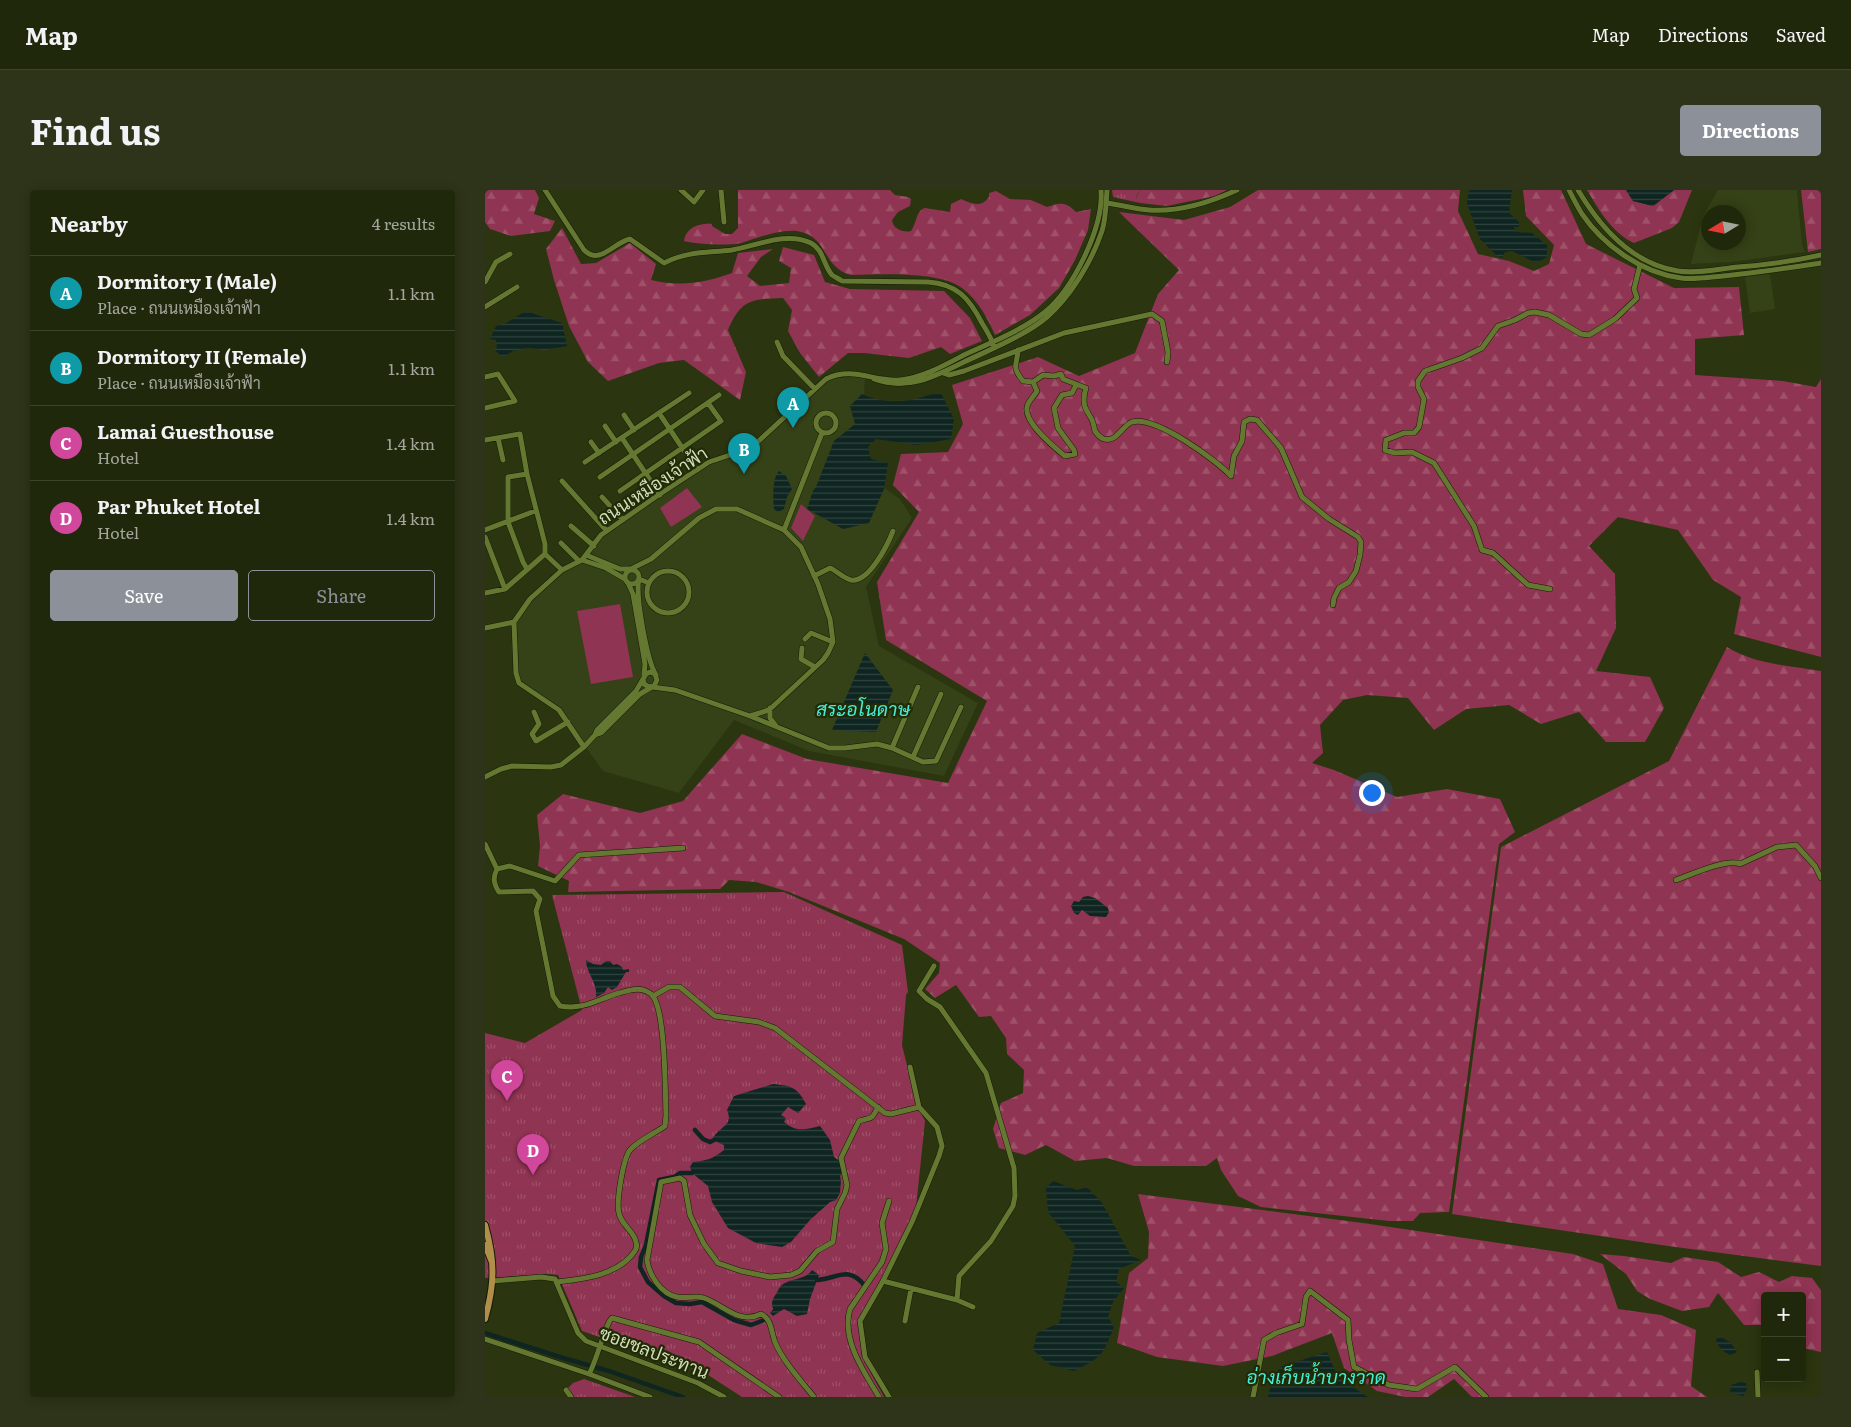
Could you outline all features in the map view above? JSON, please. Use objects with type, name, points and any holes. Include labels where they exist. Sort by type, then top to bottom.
[{"type":"main road","points":[[485,1224],[493,1254],[493,1280],[485,1319]]},
{"type":"main road","points":[[485,1245],[492,1263]]},
{"type":"street","points":[[545,190],[584,250],[591,255],[599,256],[624,240],[630,239],[664,263],[688,253],[733,250],[767,241],[804,240],[819,250],[832,274],[842,281],[941,283],[956,290],[972,305],[994,348]]},
{"type":"street","points":[[681,190],[694,202],[703,190]]},
{"type":"street","name":"ถนนเหมืองเจ้าฟ้า","points":[[514,622],[530,599],[562,570],[582,558],[594,546],[601,535],[709,462],[751,448],[826,379],[836,374],[845,373],[901,380],[942,366],[1025,324],[1045,311],[1067,285],[1087,248],[1097,226],[1101,190]]},
{"type":"street","name":"ถนนเหมืองเจ้าฟ้า","points":[[865,376],[885,383],[902,385],[931,378],[994,348],[1030,329],[1046,318],[1076,284],[1102,231],[1107,203],[1107,190]]},
{"type":"street","points":[[1107,203],[1148,210],[1165,210],[1207,202],[1237,190]]},
{"type":"street","points":[[1569,190],[1581,213],[1614,248],[1640,265],[1664,274],[1683,278],[1711,270],[1753,266],[1821,255]]},
{"type":"street","points":[[1578,190],[1588,208],[1614,238],[1643,259],[1677,271],[1711,277],[1821,263]]},
{"type":"street","points":[[720,191],[724,222]]},
{"type":"street","points":[[1581,213],[1588,208]]},
{"type":"street","points":[[485,282],[496,262],[510,254]]},
{"type":"street","points":[[1550,589],[1528,585],[1493,553],[1482,550],[1475,526],[1434,463],[1412,452],[1395,453],[1385,450],[1386,440],[1404,433],[1414,433],[1419,427],[1424,399],[1418,387],[1418,381],[1425,371],[1473,353],[1484,345],[1490,334],[1498,326],[1528,313],[1535,312],[1549,315],[1581,334],[1589,335],[1615,319],[1637,298],[1634,289],[1640,265]]},
{"type":"street","points":[[1711,270],[1711,277]]},
{"type":"street","points":[[485,307],[517,287]]},
{"type":"street","points":[[943,373],[949,375],[964,371],[1064,334],[1153,314],[1162,321],[1168,352],[1167,362]]},
{"type":"street","points":[[777,342],[783,356],[815,389]]},
{"type":"street","points":[[1018,350],[1015,363],[1016,371],[1023,381],[1033,382],[1043,375],[1054,376],[1061,374],[1063,379],[1086,388],[1085,407],[1095,431],[1104,439],[1114,437],[1130,422],[1138,421],[1159,426],[1190,443],[1231,476],[1234,456],[1241,441],[1244,422],[1249,419],[1257,420],[1265,427],[1285,455],[1290,472],[1303,497],[1329,519],[1359,536],[1361,542],[1357,571],[1349,582],[1339,588],[1333,605]]},
{"type":"street","points":[[485,377],[498,374],[515,402],[485,408]]},
{"type":"street","points":[[1033,382],[1037,391],[1028,402],[1029,416],[1033,425],[1045,440],[1065,456],[1075,454],[1058,428],[1054,408],[1062,395],[1072,393],[1076,385]]},
{"type":"street","points":[[585,462],[689,393]]},
{"type":"street","points":[[600,477],[719,395]]},
{"type":"street","points":[[619,491],[721,421],[708,403]]},
{"type":"street","points":[[659,413],[697,470]]},
{"type":"street","points":[[822,414],[829,414],[835,418],[835,427],[829,434],[822,433],[817,429],[816,422],[822,414]]},
{"type":"street","points":[[624,416],[633,430]]},
{"type":"street","points":[[605,426],[616,442]]},
{"type":"street","points":[[784,530],[822,433]]},
{"type":"street","points":[[485,440],[520,434],[535,511],[545,544],[545,554],[562,570]]},
{"type":"street","points":[[498,438],[503,460]]},
{"type":"street","points":[[622,438],[660,495]]},
{"type":"street","points":[[591,442],[599,453]]},
{"type":"street","points":[[527,474],[509,477],[508,522],[527,569]]},
{"type":"street","points":[[562,481],[607,531]]},
{"type":"street","points":[[602,497],[623,520]]},
{"type":"street","points":[[750,716],[770,708],[815,668],[828,653],[833,642],[830,619],[801,547],[784,530],[737,509],[716,510],[699,518],[651,559],[626,572],[626,581],[633,594],[645,664],[643,678],[646,686],[679,691],[750,716],[829,748],[877,744],[892,748],[923,762],[936,761],[961,707]]},
{"type":"street","points":[[485,530],[535,511]]},
{"type":"street","points":[[571,526],[594,546]]},
{"type":"street","points":[[814,576],[830,568],[849,579],[863,577],[884,553],[893,531]]},
{"type":"street","points":[[485,537],[505,589]]},
{"type":"street","points":[[561,543],[582,558],[606,568],[626,581],[635,583],[639,579]]},
{"type":"street","points":[[485,592],[505,589],[545,554]]},
{"type":"street","points":[[485,776],[501,768],[512,766],[551,767],[561,765],[601,733],[640,694],[657,683],[650,661],[637,593],[638,572],[582,558]]},
{"type":"street","points":[[668,571],[675,573],[681,576],[687,584],[687,601],[676,611],[661,612],[652,606],[648,599],[649,583],[659,574],[668,571]]},
{"type":"street","points":[[639,579],[649,583]]},
{"type":"street","points":[[485,628],[514,622],[516,673],[519,682],[559,710],[584,747]]},
{"type":"street","points":[[805,639],[811,633],[833,642]]},
{"type":"street","points":[[802,648],[801,659],[815,668]]},
{"type":"street","points":[[595,736],[597,730],[636,691],[646,674],[650,672],[656,676]]},
{"type":"street","points":[[892,748],[918,687]]},
{"type":"street","points":[[913,757],[941,694]]},
{"type":"street","points":[[770,708],[770,718],[777,727]]},
{"type":"street","points":[[534,712],[539,724],[532,734],[537,741],[567,722]]},
{"type":"street","points":[[485,844],[497,869]]},
{"type":"street","points":[[1676,880],[1727,863],[1736,862],[1740,864],[1777,847],[1797,845],[1815,866],[1821,878]]},
{"type":"street","points":[[493,1280],[549,1277],[557,1282],[580,1280],[601,1274],[626,1262],[636,1250],[637,1243],[622,1221],[619,1213],[618,1203],[622,1175],[629,1151],[665,1126],[666,1115],[663,1040],[659,1012],[653,996],[643,989],[635,988],[592,1004],[572,1008],[560,1006],[553,996],[536,911],[540,900],[533,891],[499,892],[495,886],[493,876],[497,869],[511,866],[555,881],[579,855],[683,848]]},
{"type":"street","points":[[934,966],[919,990],[927,999],[940,1007],[985,1073],[1014,1168],[1015,1196],[1013,1206],[991,1241],[959,1276],[957,1300]]},
{"type":"street","points":[[653,996],[669,987],[680,986],[715,1016],[759,1022],[775,1028],[885,1112],[891,1114],[919,1108]]},
{"type":"street","points":[[889,1397],[865,1357],[860,1321],[883,1281],[924,1196],[942,1146],[937,1127],[919,1108],[910,1067]]},
{"type":"street","points":[[814,1397],[779,1350],[775,1343],[770,1322],[765,1316],[761,1314],[751,1318],[743,1317],[733,1314],[703,1297],[677,1297],[668,1293],[657,1283],[648,1268],[647,1260],[661,1182],[680,1178],[684,1181],[691,1215],[703,1244],[718,1263],[741,1271],[770,1276],[791,1276],[800,1271],[817,1251],[833,1242],[837,1209],[847,1185],[841,1158],[859,1120],[869,1120],[873,1117],[878,1107]]},
{"type":"street","points":[[879,1397],[855,1355],[849,1334],[848,1316],[850,1308],[882,1262],[886,1250],[881,1223],[889,1201]]},
{"type":"street","points":[[883,1281],[957,1300],[973,1307]]},
{"type":"street","name":"ซอยชลประทาน","points":[[557,1282],[578,1333],[586,1341],[698,1383],[724,1397]]},
{"type":"street","points":[[905,1321],[911,1289]]},
{"type":"street","points":[[1253,1397],[1264,1340],[1276,1333],[1303,1324],[1306,1296],[1310,1291],[1348,1320],[1349,1340],[1354,1367],[1389,1385],[1417,1389],[1455,1367],[1486,1397]]},
{"type":"street","points":[[589,1374],[601,1347],[609,1319],[612,1318],[647,1326],[699,1342],[779,1397]]},
{"type":"street","points":[[485,1340],[589,1374],[650,1397]]},
{"type":"street","points":[[1757,1372],[1758,1397]]},
{"type":"street","points":[[567,1390],[571,1397]]},
{"type":"shaded area","points":[[1718,190],[1797,190],[1802,245],[1805,252],[1731,262],[1691,264],[1701,224],[1701,250],[1746,250],[1746,205],[1709,205]]},
{"type":"shaded area","points":[[1770,274],[1775,309],[1750,313],[1745,277]]},
{"type":"shaded area","points":[[865,376],[861,471],[900,499],[912,518],[866,587],[879,646],[978,703],[944,776],[809,751],[734,720],[679,793],[603,771],[559,710],[519,683],[514,622],[530,599],[562,570],[582,560],[601,535],[709,462],[751,448],[826,379]]},
{"type":"green space","points":[[485,190],[535,190],[539,198],[534,214],[555,221],[550,231],[511,236],[490,229],[485,222]]},
{"type":"green space","points":[[738,190],[890,190],[895,195],[911,199],[910,206],[898,212],[892,220],[896,228],[905,231],[911,231],[922,209],[950,212],[951,204],[961,199],[980,204],[989,197],[989,193],[996,191],[1010,199],[1031,200],[1047,207],[1063,204],[1076,212],[1091,209],[1088,230],[1075,260],[1059,288],[1030,315],[995,335],[977,303],[962,288],[940,279],[925,276],[851,275],[841,271],[834,265],[815,239],[807,234],[797,231],[783,231],[741,243],[729,244],[703,244],[684,241],[685,236],[691,229],[703,224],[712,224],[712,226],[725,234],[732,234],[738,228]]},
{"type":"green space","points":[[1112,190],[1140,190],[1136,197],[1140,203],[1113,197]]},
{"type":"green space","points":[[1140,190],[1227,190],[1215,196],[1167,206],[1140,203],[1136,198]]},
{"type":"green space","points":[[1258,190],[1460,190],[1458,211],[1478,254],[1509,261],[1534,271],[1549,264],[1554,245],[1526,216],[1523,190],[1561,190],[1586,244],[1674,288],[1739,287],[1744,335],[1695,339],[1695,375],[1783,381],[1816,387],[1821,379],[1821,657],[1734,634],[1741,597],[1713,580],[1678,530],[1618,517],[1589,546],[1615,574],[1616,628],[1596,671],[1650,677],[1664,708],[1645,742],[1606,742],[1579,712],[1541,724],[1509,705],[1466,709],[1434,730],[1408,698],[1367,695],[1343,700],[1320,725],[1323,753],[1312,763],[1334,770],[1397,797],[1447,789],[1500,799],[1515,832],[1499,844],[1449,1212],[1420,1213],[1413,1221],[1389,1221],[1261,1207],[1238,1196],[1221,1170],[1217,1158],[1206,1166],[1134,1166],[1107,1158],[1075,1161],[1046,1145],[1025,1155],[999,1148],[993,1129],[1001,1103],[1023,1093],[1024,1070],[1007,1054],[1006,1038],[991,1016],[979,1017],[956,985],[935,998],[925,989],[939,973],[940,963],[904,939],[789,892],[756,882],[729,880],[720,889],[568,892],[569,881],[538,866],[540,846],[537,815],[563,794],[640,813],[683,801],[742,734],[807,759],[948,783],[987,701],[886,640],[877,582],[919,512],[893,485],[901,454],[948,452],[963,424],[952,385],[1038,357],[1079,376],[1135,353],[1158,294],[1179,270],[1119,212],[1184,220],[1230,207]]},
{"type":"green space","points":[[1587,190],[1626,190],[1633,201],[1653,206],[1674,190],[1692,190],[1679,222],[1672,228],[1634,243],[1626,239],[1613,227],[1601,213]]},
{"type":"green space","points":[[1801,190],[1821,190],[1821,249],[1808,252]]},
{"type":"green space","points":[[562,228],[581,264],[596,263],[630,243],[656,264],[651,280],[662,282],[692,283],[712,279],[732,273],[738,253],[773,249],[761,257],[747,276],[760,286],[789,283],[791,268],[779,261],[783,247],[814,255],[825,282],[850,289],[944,291],[970,318],[982,341],[950,354],[941,347],[909,358],[848,353],[819,377],[800,353],[788,331],[792,310],[783,298],[763,299],[755,300],[743,307],[728,330],[746,372],[740,400],[684,360],[659,363],[608,381],[588,362],[569,326],[554,280],[546,249]]},
{"type":"green space","points":[[687,488],[702,507],[671,527],[660,508]]},
{"type":"green space","points":[[801,504],[815,516],[803,541],[791,528]]},
{"type":"green space","points":[[620,604],[633,677],[591,684],[577,611]]},
{"type":"green space","points":[[1727,647],[1760,661],[1821,671],[1821,1266],[1668,1246],[1452,1214],[1501,847],[1669,761]]},
{"type":"green space","points":[[784,892],[902,945],[908,992],[906,995],[902,1045],[917,1106],[925,1121],[916,1208],[882,1280],[858,1321],[862,1357],[884,1397],[742,1397],[705,1373],[582,1331],[558,1275],[485,1278],[485,1033],[525,1043],[582,1010],[552,895]]},
{"type":"green space","points":[[1138,1194],[1363,1223],[1573,1254],[1603,1264],[1618,1309],[1661,1315],[1696,1330],[1691,1386],[1707,1397],[1472,1397],[1454,1379],[1428,1397],[1405,1397],[1377,1391],[1344,1368],[1332,1333],[1272,1356],[1223,1366],[1157,1357],[1117,1343],[1129,1273],[1148,1258],[1149,1232]]},
{"type":"green space","points":[[1600,1254],[1671,1263],[1684,1257],[1718,1262],[1741,1277],[1759,1272],[1779,1282],[1792,1276],[1812,1278],[1821,1290],[1821,1352],[1806,1349],[1806,1292],[1761,1292],[1761,1325],[1744,1325],[1718,1293],[1709,1307],[1682,1311],[1650,1299],[1637,1291],[1626,1274]]},
{"type":"green space","points":[[584,1379],[635,1397],[573,1397],[566,1390],[573,1383]]},
{"type":"water","points":[[1469,190],[1512,190],[1509,213],[1519,222],[1519,227],[1514,227],[1516,232],[1532,233],[1547,245],[1547,257],[1536,263],[1512,251],[1505,252],[1502,258],[1496,255],[1480,239],[1467,204]]},
{"type":"water","points":[[1626,190],[1674,190],[1653,206],[1633,201]]},
{"type":"water","points":[[526,311],[562,323],[567,346],[545,350],[528,348],[513,351],[503,357],[494,350],[497,347],[496,340],[490,339],[496,326],[506,323]]},
{"type":"water","points":[[941,393],[954,419],[951,439],[917,445],[876,439],[868,447],[871,459],[888,463],[884,489],[869,523],[843,529],[807,509],[834,441],[855,424],[850,406],[862,394],[879,400],[898,401]]},
{"type":"water","points":[[779,471],[786,476],[792,489],[787,497],[784,509],[778,512],[774,509],[773,495],[775,479]]},
{"type":"water","name":"สระอโนดาษ","points":[[865,653],[893,690],[876,732],[832,730]]},
{"type":"water","points":[[1083,897],[1095,898],[1108,908],[1109,912],[1106,917],[1090,916],[1082,910],[1078,915],[1074,913],[1071,906],[1074,901],[1079,902]]},
{"type":"water","points":[[586,960],[593,964],[601,965],[606,961],[610,961],[613,965],[617,964],[622,967],[623,970],[629,969],[629,972],[626,972],[617,987],[612,990],[608,987],[604,993],[596,997],[595,987]]},
{"type":"water","points":[[773,1084],[793,1088],[800,1094],[806,1104],[798,1113],[788,1107],[781,1115],[786,1118],[784,1122],[797,1129],[820,1126],[830,1140],[834,1157],[841,1162],[843,1172],[840,1176],[840,1193],[836,1200],[830,1202],[810,1220],[791,1242],[782,1247],[756,1243],[728,1228],[712,1202],[708,1186],[692,1173],[690,1167],[693,1162],[710,1159],[724,1150],[724,1145],[713,1138],[729,1119],[727,1110],[734,1096]]},
{"type":"water","points":[[1053,1181],[1077,1190],[1087,1187],[1102,1203],[1131,1256],[1141,1260],[1119,1269],[1116,1282],[1124,1288],[1113,1302],[1108,1317],[1114,1327],[1107,1345],[1096,1359],[1074,1371],[1050,1365],[1033,1350],[1037,1333],[1059,1323],[1075,1246],[1048,1212],[1046,1188]]},
{"type":"water","points":[[812,1270],[819,1275],[810,1299],[807,1314],[797,1316],[784,1309],[773,1316],[770,1313],[773,1309],[772,1302],[780,1287],[805,1276]]},
{"type":"water","points":[[1719,1336],[1730,1342],[1737,1352],[1731,1355],[1726,1353],[1718,1345],[1716,1340]]},
{"type":"water","name":"อ่างเก็บน้ำบางวาด","points":[[1327,1352],[1338,1377],[1368,1397],[1268,1397],[1271,1385],[1280,1367]]},
{"type":"water","points":[[1740,1382],[1746,1383],[1747,1388],[1744,1396],[1730,1393],[1731,1385]]},
{"type":"waterway","points":[[695,1130],[703,1139],[710,1142],[714,1140]]},
{"type":"waterway","points":[[692,1173],[680,1173],[674,1177],[659,1180],[640,1267],[648,1282],[664,1296],[676,1303],[690,1304],[702,1302],[734,1320],[751,1325],[764,1320]]},
{"type":"waterway","points":[[817,1280],[847,1274],[858,1279],[864,1285]]},
{"type":"waterway","points":[[485,1333],[609,1371],[683,1397]]},
{"type":"place","name":"Dormitory I (Male)","points":[[793,428]]},
{"type":"place","name":"Dormitory II (Female)","points":[[744,474]]},
{"type":"place","name":"Lamai Guesthouse","points":[[507,1101]]},
{"type":"place","name":"Par Phuket Hotel","points":[[533,1175]]}]
